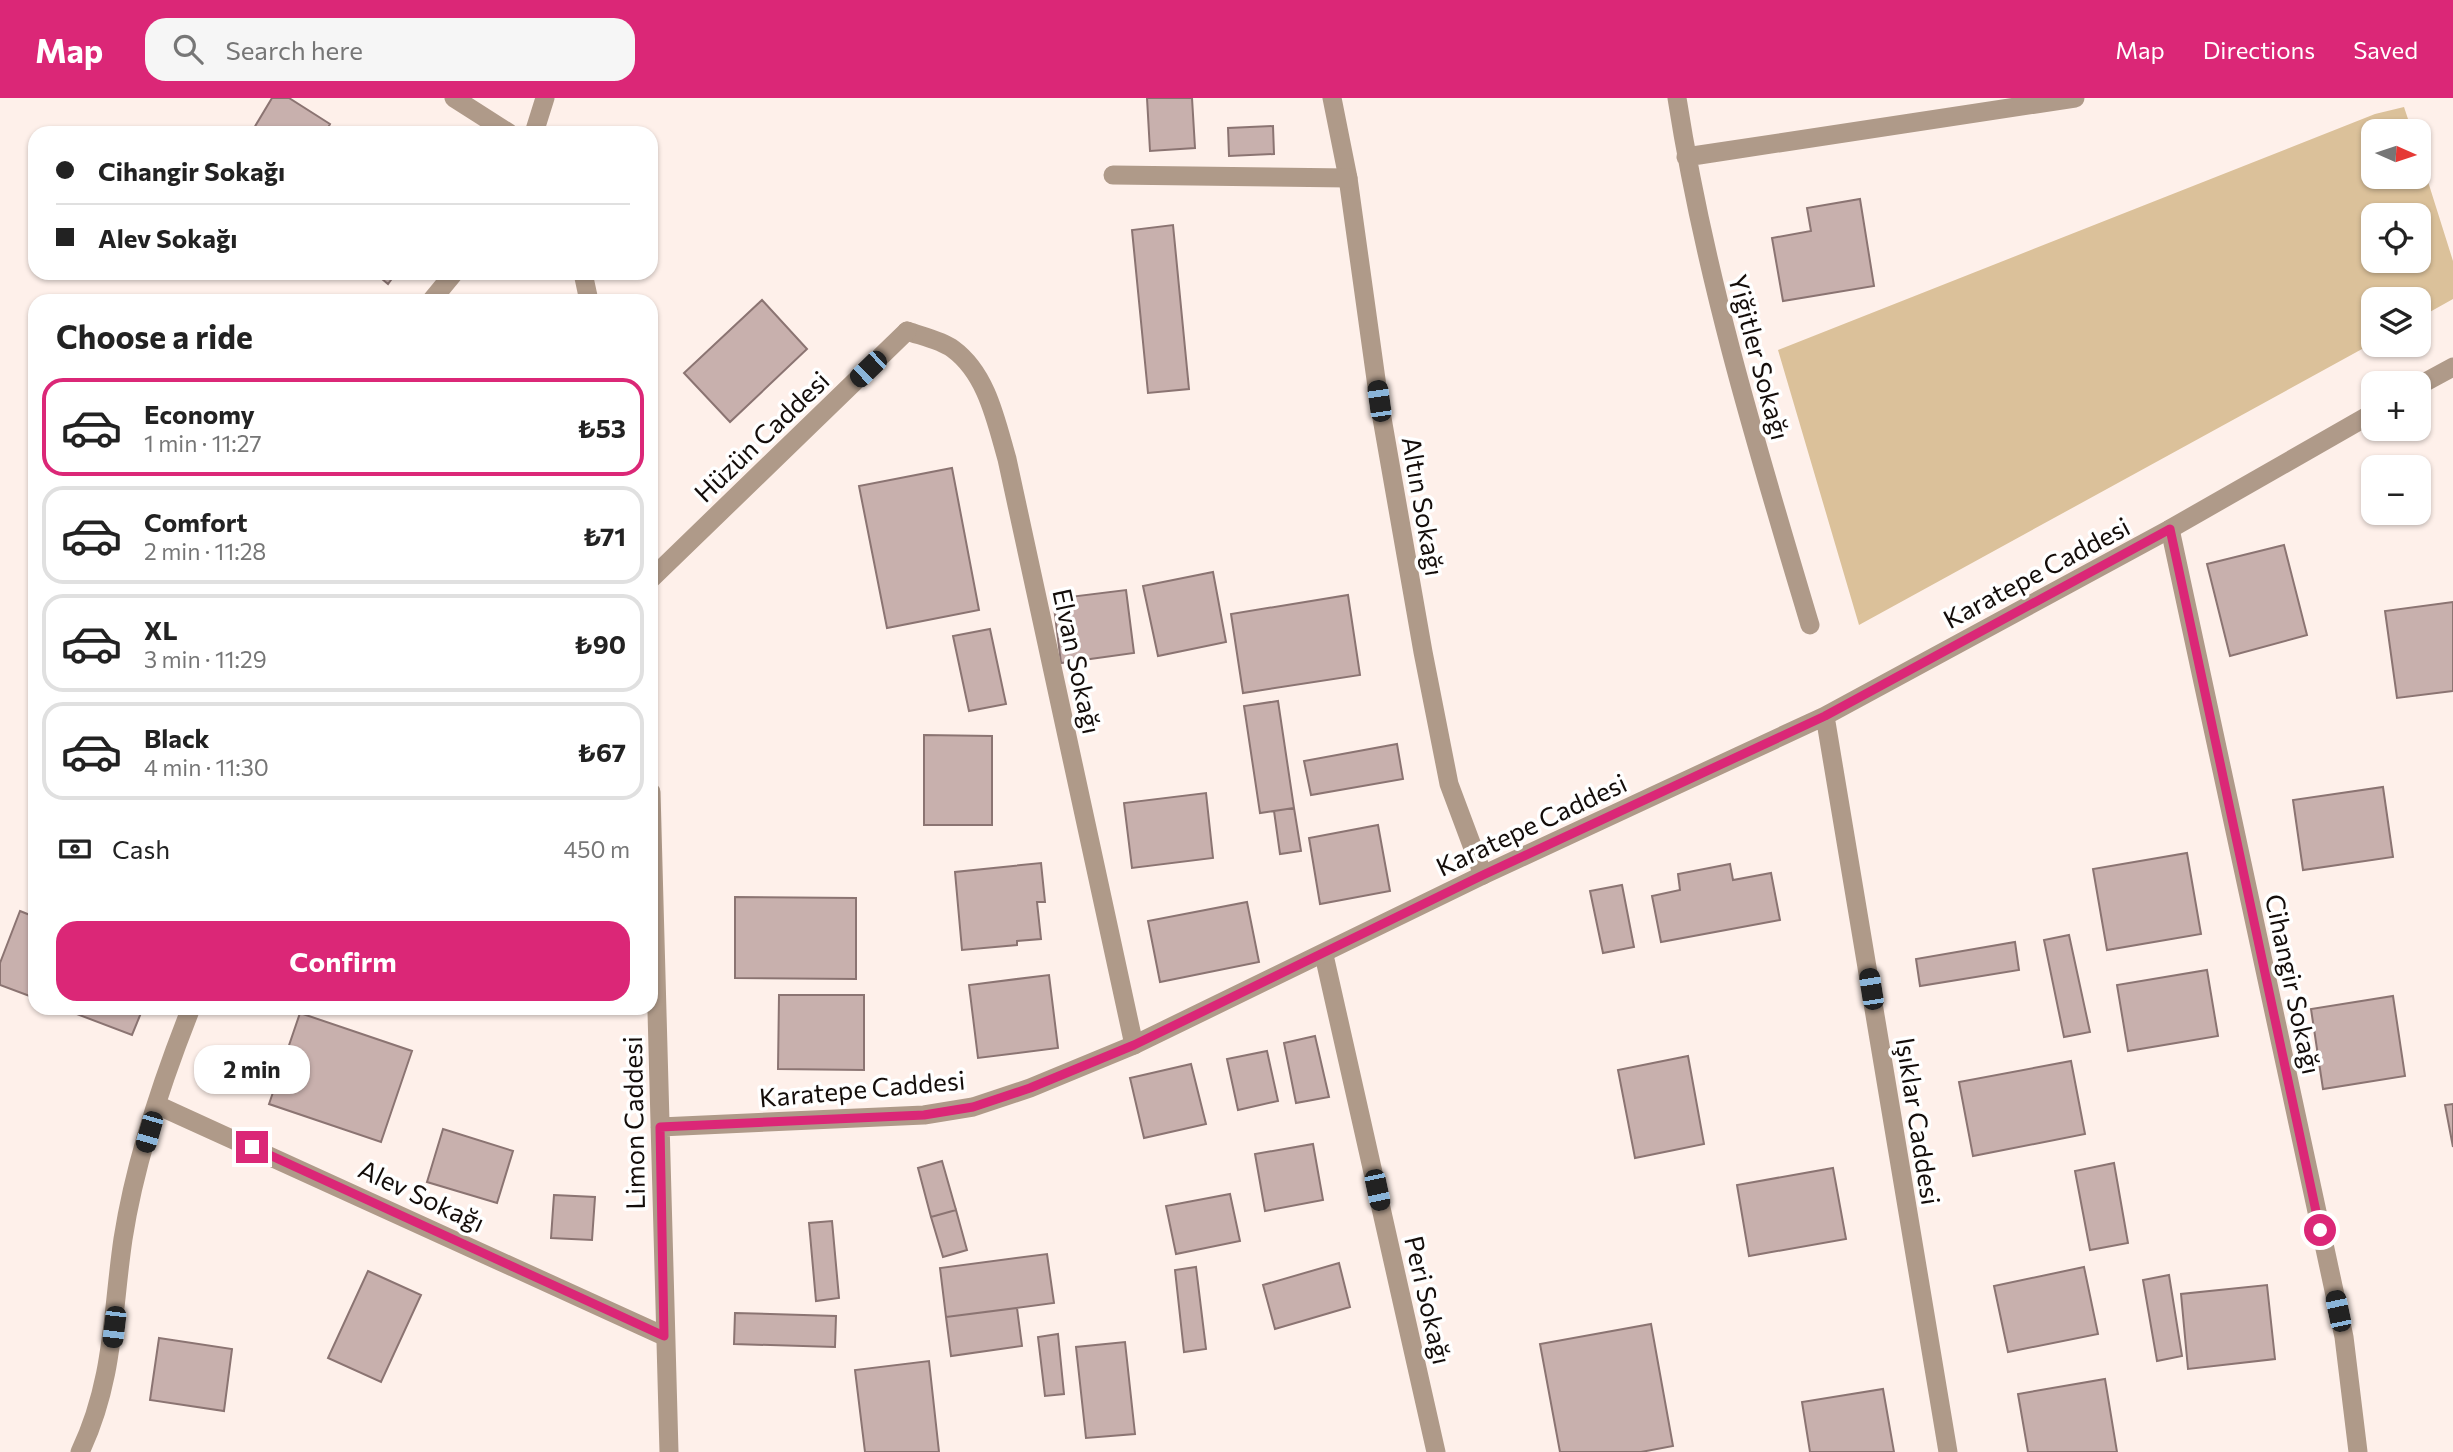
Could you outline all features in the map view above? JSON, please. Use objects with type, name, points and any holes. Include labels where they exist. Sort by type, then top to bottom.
[{"type":"street","points":[[454,98],[498,126]]},
{"type":"street","points":[[536,126],[545,98]]},
{"type":"street","name":"Altın Sokağı","points":[[1332,98],[1348,178],[1379,401],[1423,652],[1450,784],[1483,875]]},
{"type":"street","name":"Yiğitler Sokağı","points":[[1677,98],[1706,256],[1748,420],[1810,625]]},
{"type":"street","points":[[1686,157],[2075,98]]},
{"type":"street","points":[[1113,175],[1348,178]]},
{"type":"street","points":[[437,294],[448,280]]},
{"type":"street","name":"Hüzün Caddesi","points":[[658,572],[908,331]]},
{"type":"street","name":"Elvan Sokağı","points":[[908,331],[951,347],[973,369],[992,407],[1007,459],[1134,1045]]},
{"type":"street","points":[[2431,379],[2453,367]]},
{"type":"street","name":"Karatepe Caddesi","points":[[660,1127],[924,1115],[973,1107],[1030,1088],[1134,1045],[1324,955],[1483,875],[1825,716],[2170,529],[2361,420]]},
{"type":"street","name":"Cihangir Sokağı","points":[[2170,529],[2344,1337],[2358,1452]]},
{"type":"street","name":"Işıklar Caddesi","points":[[1825,716],[1948,1452]]},
{"type":"street","name":"Peri Sokağı","points":[[1324,955],[1436,1452]]},
{"type":"street","points":[[80,1452],[97,1418],[109,1366],[123,1238],[134,1185],[157,1105],[189,1015]]},
{"type":"street","name":"Limon Caddesi","points":[[657,1015],[669,1452]]},
{"type":"street","name":"Alev Sokağı","points":[[157,1105],[664,1336]]},
{"type":"shaded area","points":[[2404,107],[2408,119],[2362,119]]},
{"type":"shaded area","points":[[2361,120],[2361,189],[2430,189],[2453,261],[2453,299],[2431,311],[2431,287],[2361,287],[2361,350],[1859,625],[1778,350]]},
{"type":"building","points":[[272,98],[289,98],[330,124],[329,126],[255,126]]},
{"type":"building","points":[[1147,98],[1192,98],[1195,148],[1150,151]]},
{"type":"building","points":[[1273,126],[1274,154],[1229,156],[1228,128]]},
{"type":"building","points":[[1860,199],[1874,286],[1783,301],[1772,238],[1811,231],[1807,208]]},
{"type":"building","points":[[1173,225],[1189,389],[1148,393],[1132,230]]},
{"type":"building","points":[[762,300],[807,349],[730,422],[684,373]]},
{"type":"building","points":[[952,468],[979,610],[887,628],[859,486]]},
{"type":"building","points":[[2284,545],[2307,635],[2230,656],[2207,564]]},
{"type":"building","points":[[1213,572],[1226,642],[1158,656],[1143,586]]},
{"type":"building","points":[[1126,590],[1134,653],[1061,663],[1053,599]]},
{"type":"building","points":[[1348,595],[1360,675],[1243,693],[1231,614]]},
{"type":"building","points":[[2453,602],[2453,691],[2397,698],[2385,611]]},
{"type":"building","points":[[990,629],[1006,704],[969,711],[953,636]]},
{"type":"building","points":[[1278,701],[1294,808],[1260,813],[1244,706]]},
{"type":"building","points":[[924,735],[992,736],[992,825],[924,825]]},
{"type":"building","points":[[1397,744],[1403,779],[1311,795],[1304,761]]},
{"type":"building","points":[[2383,787],[2393,857],[2303,870],[2293,800]]},
{"type":"building","points":[[1206,793],[1213,858],[1132,868],[1124,803]]},
{"type":"building","points":[[1294,808],[1301,851],[1280,854],[1274,811]]},
{"type":"building","points":[[1378,825],[1390,891],[1320,904],[1309,838]]},
{"type":"building","points":[[2187,853],[2201,934],[2107,950],[2093,869]]},
{"type":"building","points":[[1041,863],[1045,902],[1037,902],[1041,939],[1017,941],[1017,945],[962,950],[955,872]]},
{"type":"building","points":[[1730,864],[1733,880],[1771,873],[1780,920],[1661,942],[1652,896],[1680,890],[1678,874]]},
{"type":"building","points":[[1622,885],[1634,947],[1603,953],[1590,891]]},
{"type":"building","points":[[735,897],[856,898],[856,979],[735,978]]},
{"type":"building","points":[[1247,902],[1259,962],[1160,982],[1148,921]]},
{"type":"building","points":[[20,911],[28,914],[28,995],[0,985],[0,963]]},
{"type":"building","points":[[2069,935],[2090,1032],[2064,1037],[2044,940]]},
{"type":"building","points":[[2015,942],[2019,970],[1920,986],[1916,959]]},
{"type":"building","points":[[2207,970],[2218,1036],[2128,1051],[2117,985]]},
{"type":"building","points":[[1049,975],[1058,1048],[978,1058],[969,985]]},
{"type":"building","points":[[779,995],[864,995],[864,1070],[778,1069]]},
{"type":"building","points":[[2393,996],[2405,1076],[2323,1089],[2311,1009]]},
{"type":"building","points":[[79,1015],[140,1015],[132,1035]]},
{"type":"building","points":[[299,1015],[412,1051],[381,1142],[269,1104]]},
{"type":"building","points":[[1315,1036],[1329,1097],[1296,1103],[1284,1043]]},
{"type":"building","points":[[1267,1051],[1278,1101],[1238,1110],[1227,1059]]},
{"type":"building","points":[[1688,1056],[1704,1144],[1635,1158],[1618,1070]]},
{"type":"building","points":[[2071,1061],[2085,1134],[1973,1156],[1959,1082]]},
{"type":"building","points":[[1191,1064],[1206,1124],[1144,1138],[1130,1078]]},
{"type":"building","points":[[2453,1104],[2453,1147],[2445,1105]]},
{"type":"building","points":[[443,1129],[513,1151],[497,1203],[427,1182]]},
{"type":"building","points":[[1313,1144],[1323,1200],[1265,1211],[1255,1154]]},
{"type":"building","points":[[942,1161],[956,1210],[931,1217],[918,1168]]},
{"type":"building","points":[[2114,1163],[2128,1243],[2090,1250],[2075,1171]]},
{"type":"building","points":[[1833,1168],[1846,1239],[1749,1256],[1737,1185]]},
{"type":"building","points":[[1230,1194],[1240,1241],[1176,1254],[1166,1206]]},
{"type":"building","points":[[554,1195],[595,1197],[592,1240],[551,1238]]},
{"type":"building","points":[[956,1210],[967,1250],[943,1257],[931,1217]]},
{"type":"building","points":[[832,1221],[839,1298],[816,1301],[809,1223]]},
{"type":"building","points":[[1047,1254],[1054,1303],[946,1317],[940,1268]]},
{"type":"building","points":[[1339,1263],[1350,1307],[1275,1329],[1263,1285]]},
{"type":"building","points":[[1196,1267],[1206,1349],[1184,1352],[1175,1270]]},
{"type":"building","points":[[2084,1267],[2098,1334],[2008,1352],[1994,1286]]},
{"type":"building","points":[[368,1271],[421,1295],[381,1382],[328,1358]]},
{"type":"building","points":[[2169,1275],[2182,1356],[2157,1361],[2143,1280]]},
{"type":"building","points":[[2267,1285],[2275,1359],[2188,1369],[2181,1294]]},
{"type":"building","points":[[1017,1308],[1022,1346],[951,1356],[946,1317]]},
{"type":"building","points":[[735,1313],[836,1316],[835,1347],[734,1344]]},
{"type":"building","points":[[1651,1324],[1673,1446],[1641,1452],[1560,1452],[1540,1344]]},
{"type":"building","points":[[1058,1334],[1064,1394],[1045,1396],[1038,1337]]},
{"type":"building","points":[[159,1338],[232,1349],[224,1411],[150,1400]]},
{"type":"building","points":[[1125,1342],[1135,1434],[1086,1438],[1076,1347]]},
{"type":"building","points":[[929,1361],[939,1452],[865,1452],[855,1370]]},
{"type":"building","points":[[2105,1379],[2117,1452],[2028,1452],[2018,1394]]},
{"type":"building","points":[[1883,1389],[1894,1452],[1810,1452],[1802,1402]]},
{"type":"route","points":[[252,1147],[664,1336],[660,1127],[924,1115],[973,1107],[1030,1088],[1134,1045],[1324,955],[1483,875],[1825,716],[2170,529],[2320,1230]]}]
